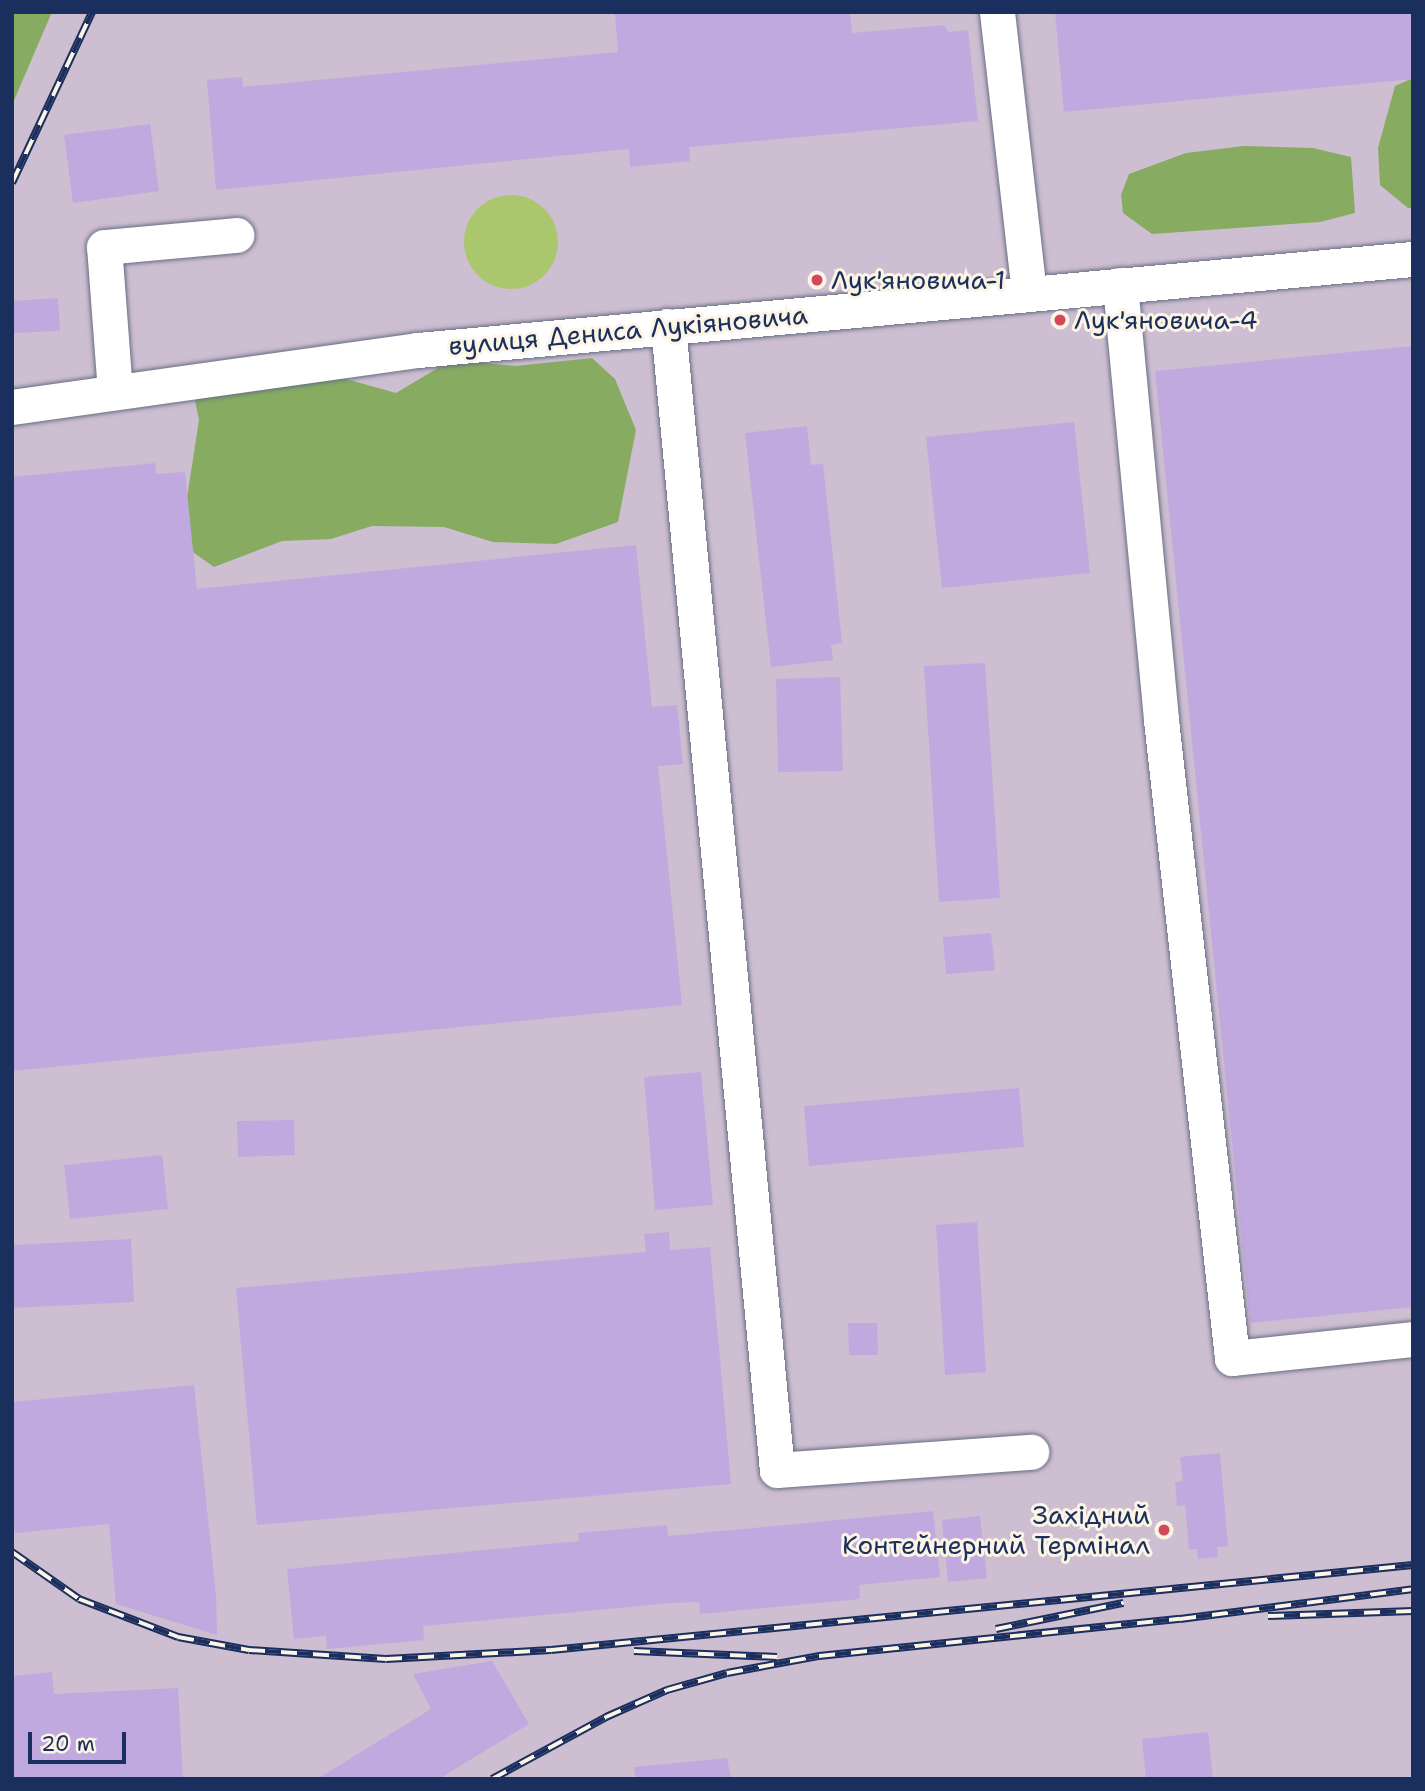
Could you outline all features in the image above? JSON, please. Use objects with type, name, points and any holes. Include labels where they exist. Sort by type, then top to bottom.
[{"type":"street","points":[[997,12],[1029,293]]},
{"type":"street","points":[[115,392],[104,247],[236,235]]},
{"type":"street","name":"вулиця Дениса Лукіяновича","points":[[12,407],[418,350],[1413,259]]},
{"type":"street","points":[[1119,285],[1161,720],[1232,1358],[1413,1339]]},
{"type":"street","points":[[668,326],[777,1470],[1031,1452]]},
{"type":"shaded area","points":[[12,12],[1413,12],[1413,1779],[12,1779]]},
{"type":"green space","points":[[12,12],[52,12],[12,105]]},
{"type":"green space","points":[[1413,78],[1413,208],[1408,208],[1380,185],[1378,148],[1395,86]]},
{"type":"green space","points":[[1244,146],[1313,148],[1351,157],[1355,213],[1320,222],[1152,234],[1123,213],[1121,195],[1129,174],[1186,153]]},
{"type":"green space","points":[[511,195],[529,199],[544,209],[554,224],[558,242],[554,260],[544,275],[529,285],[511,289],[493,285],[478,275],[468,260],[464,242],[468,224],[478,209],[493,199]]},
{"type":"green space","points":[[592,358],[615,379],[636,430],[618,522],[556,544],[493,542],[444,527],[372,526],[331,539],[282,541],[214,567],[180,543],[199,420],[193,391],[314,370],[396,393],[451,360],[515,366]]},
{"type":"building","points":[[850,12],[852,33],[944,25],[948,32],[968,30],[978,121],[689,147],[690,161],[630,167],[629,149],[216,190],[207,80],[242,77],[243,87],[618,52],[615,14]]},
{"type":"building","points":[[1055,12],[1413,12],[1413,79],[1064,112]]},
{"type":"building","points":[[150,124],[159,191],[73,203],[64,135]]},
{"type":"building","points":[[58,298],[60,331],[12,333],[12,301]]},
{"type":"building","points":[[1413,346],[1413,1307],[1250,1323],[1155,371]]},
{"type":"building","points":[[1074,422],[1090,573],[942,588],[926,437]]},
{"type":"building","points":[[807,426],[811,465],[823,464],[842,643],[831,645],[833,660],[771,667],[745,433]]},
{"type":"building","points":[[155,463],[156,474],[185,472],[197,589],[636,545],[652,707],[677,705],[683,764],[658,766],[682,1005],[12,1071],[12,477]]},
{"type":"building","points":[[985,663],[1000,898],[939,902],[924,666]]},
{"type":"building","points":[[840,677],[843,771],[778,772],[776,679]]},
{"type":"building","points":[[991,933],[995,970],[946,974],[943,937]]},
{"type":"building","points":[[701,1072],[713,1205],[655,1210],[644,1077]]},
{"type":"building","points":[[1019,1088],[1024,1147],[809,1166],[804,1106]]},
{"type":"building","points":[[294,1120],[295,1155],[238,1157],[237,1121]]},
{"type":"building","points":[[162,1155],[168,1209],[70,1219],[64,1165]]},
{"type":"building","points":[[977,1222],[986,1372],[945,1375],[936,1225]]},
{"type":"building","points":[[669,1232],[670,1250],[710,1247],[731,1484],[257,1525],[236,1288],[646,1252],[644,1234]]},
{"type":"building","points":[[131,1239],[134,1302],[12,1308],[12,1245]]},
{"type":"building","points":[[848,1323],[877,1323],[878,1355],[849,1355]]},
{"type":"building","points":[[194,1385],[216,1595],[217,1635],[116,1604],[109,1524],[15,1533],[12,1508],[12,1402]]},
{"type":"building","points":[[1220,1453],[1228,1546],[1217,1547],[1218,1557],[1198,1559],[1197,1549],[1189,1549],[1185,1505],[1177,1506],[1175,1482],[1183,1481],[1180,1457]]},
{"type":"building","points":[[933,1511],[940,1577],[859,1585],[860,1599],[700,1614],[699,1602],[672,1603],[423,1626],[424,1640],[327,1649],[326,1636],[294,1639],[287,1569],[579,1541],[578,1533],[667,1525],[668,1536]]},
{"type":"building","points":[[980,1516],[987,1578],[948,1582],[942,1520]]},
{"type":"building","points":[[492,1661],[529,1724],[439,1779],[317,1779],[431,1709],[413,1674]]},
{"type":"building","points":[[52,1672],[54,1694],[178,1688],[183,1779],[12,1779],[12,1676]]},
{"type":"building","points":[[1208,1732],[1213,1779],[1146,1779],[1142,1739]]},
{"type":"building","points":[[727,1758],[731,1779],[636,1779],[634,1767]]},
{"type":"railway","points":[[12,183],[92,12]]},
{"type":"railway","points":[[12,1552],[79,1599],[178,1637],[249,1650],[386,1659],[551,1650],[1413,1565]]},
{"type":"railway","points":[[492,1779],[606,1717],[667,1690],[727,1673],[819,1656],[1180,1619],[1413,1589]]},
{"type":"railway","points":[[996,1629],[1123,1603]]},
{"type":"railway","points":[[1268,1616],[1413,1611]]},
{"type":"railway","points":[[634,1651],[777,1657]]},
{"type":"place","name":"Лук'яновича-1","points":[[817,280]]},
{"type":"place","name":"Лук'яновича-4","points":[[1060,320]]},
{"type":"place","name":"Західний Контейнерний Термінал","points":[[1164,1530]]}]
